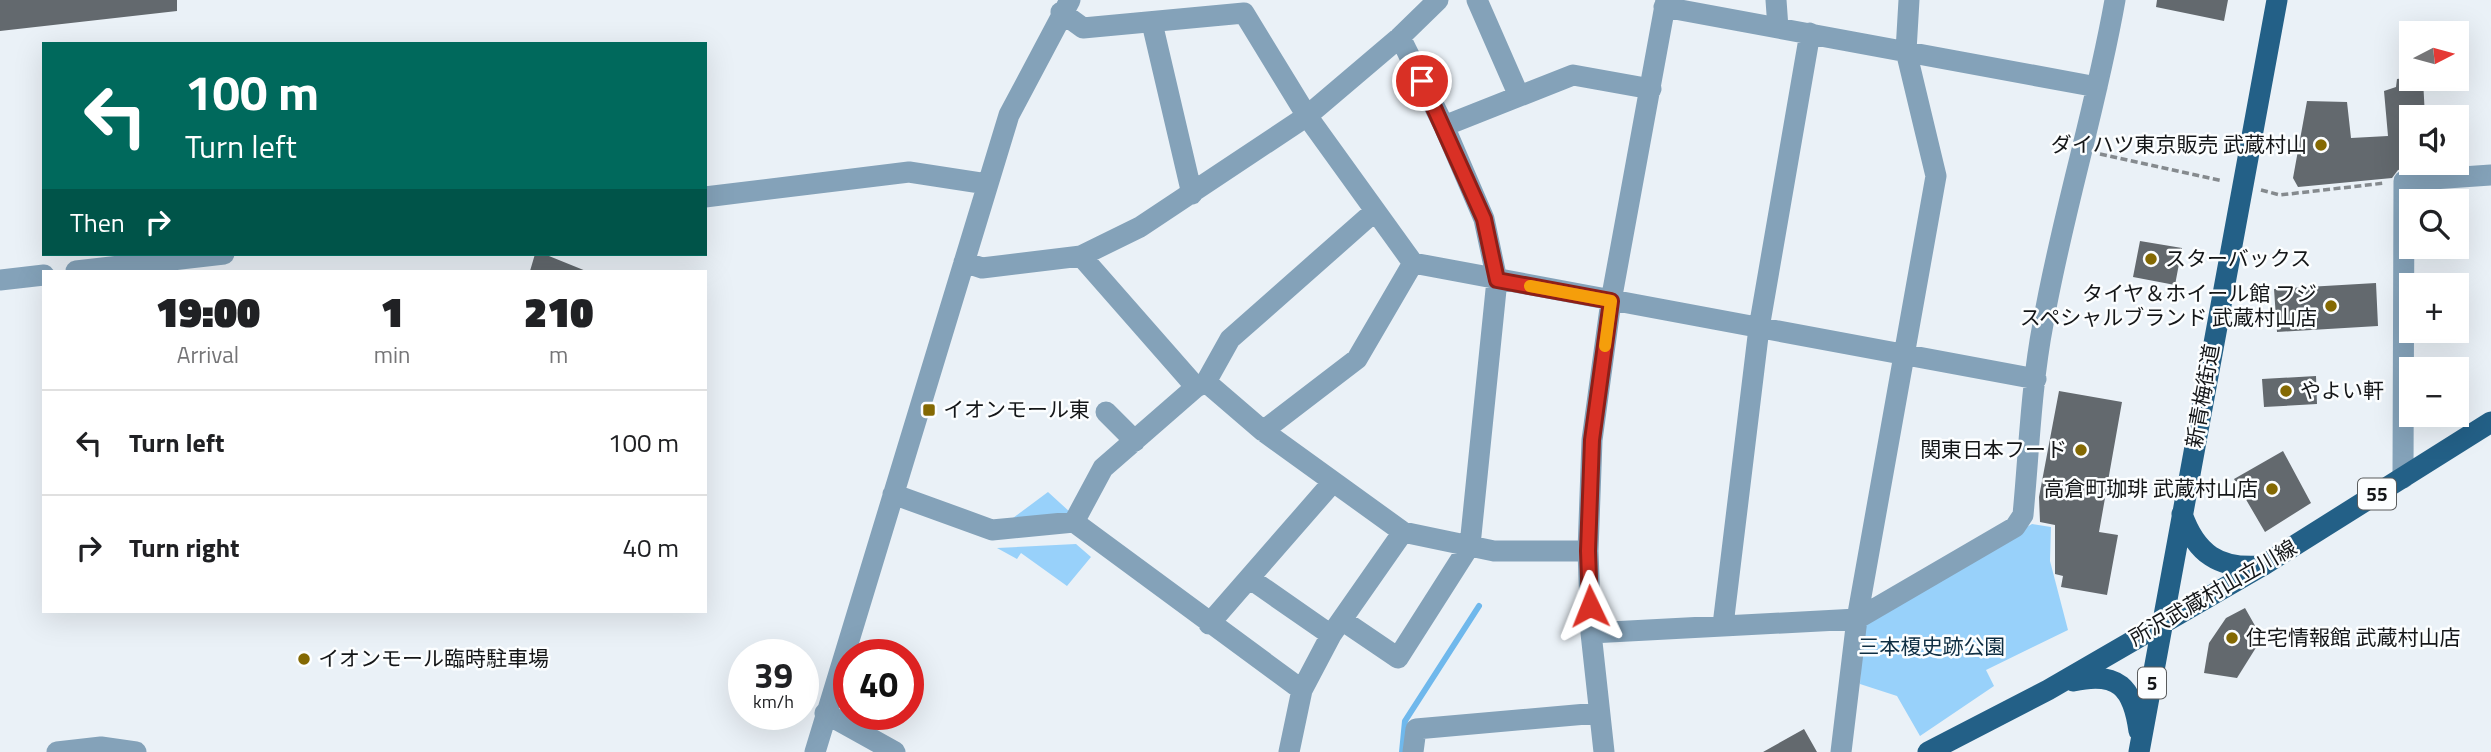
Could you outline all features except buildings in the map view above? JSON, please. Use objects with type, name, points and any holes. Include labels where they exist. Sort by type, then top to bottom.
[{"type":"main road","name":"新青梅街道","points":[[2140,748],[2277,0]]},
{"type":"main road","name":"所沢武蔵村山立川線","points":[[1928,752],[2048,690],[2262,566],[2491,422]]},
{"type":"main road","points":[[2182,514],[2195,543],[2219,561],[2238,567],[2262,566]]},
{"type":"main road","points":[[2048,690],[2087,678],[2100,676],[2111,680],[2130,696],[2140,748]]},
{"type":"street","points":[[964,262],[982,268],[1081,256],[1140,228],[1307,116],[1400,37],[1438,0]]},
{"type":"street","points":[[1477,0],[1519,96]]},
{"type":"street","points":[[1776,0],[1777,28]]},
{"type":"street","points":[[1841,752],[1857,619],[1936,176],[1906,51],[1909,0]]},
{"type":"street","points":[[1591,634],[1857,619],[2015,527],[2023,515],[2042,325],[2115,0]]},
{"type":"street","points":[[1604,752],[1591,634],[1588,551],[1592,440],[1611,301],[1665,3],[1777,28],[2097,87]]},
{"type":"street","points":[[815,752],[1009,115],[1066,6],[1083,28],[1152,23],[1249,6],[1307,116],[1413,263],[2036,379]]},
{"type":"street","points":[[1152,23],[1192,194]]},
{"type":"street","points":[[1723,625],[1759,328],[1810,33]]},
{"type":"street","points":[[1249,578],[1336,628],[1398,658],[1470,545],[1497,280],[1484,219],[1444,126],[1400,37]]},
{"type":"street","points":[[1444,126],[1573,75],[1651,89]]},
{"type":"street","points":[[707,197],[909,172],[987,184]]},
{"type":"street","points":[[2403,478],[2404,181],[2491,175]]},
{"type":"street","points":[[1074,522],[1102,468],[1201,384],[1230,339],[1375,211]]},
{"type":"street","points":[[85,270],[206,256]]},
{"type":"street","points":[[1081,256],[1201,384],[1332,483],[1403,531],[1494,551],[1588,551]]},
{"type":"street","points":[[1264,431],[1357,359],[1413,263]]},
{"type":"street","points":[[0,280],[42,275]]},
{"type":"street","points":[[1106,412],[1135,441]]},
{"type":"street","points":[[1209,624],[1332,483]]},
{"type":"street","points":[[893,494],[992,530],[1074,522],[1302,690]]},
{"type":"street","points":[[1289,752],[1302,690],[1336,628],[1403,531]]},
{"type":"street","points":[[825,713],[895,752]]},
{"type":"street","points":[[1413,752],[1416,729],[1598,713]]},
{"type":"street","points":[[57,752],[101,747],[136,752]]},
{"type":"path","points":[[2080,149],[2280,195],[2404,181]]},
{"type":"green space","points":[[1048,492],[1071,513],[1009,521]]},
{"type":"green space","name":"三本榎史跡公園","points":[[2032,524],[2051,527],[2050,561],[2068,630],[1986,670],[1994,686],[1920,736],[1897,696],[1860,684],[1863,623],[1870,615]]},
{"type":"green space","points":[[1076,544],[1091,557],[1067,586],[1021,553],[1017,559],[997,548]]},
{"type":"waterway","points":[[1402,752],[1405,721],[1479,606]]},
{"type":"slow traffic","points":[[1530,286],[1611,301],[1605,346]]},
{"type":"place","name":"ダイハツ東京販売 武蔵村山","points":[[2321,145]]},
{"type":"place","name":"スターバックス","points":[[2151,259]]},
{"type":"place","name":"タイヤ＆ホイール館 フジ スペシャルブランド 武蔵村山店","points":[[2331,306]]},
{"type":"place","name":"やよい軒","points":[[2286,391]]},
{"type":"place","name":"イオンモール東","points":[[929,410]]},
{"type":"place","name":"関東日本フード","points":[[2081,450]]},
{"type":"place","name":"高倉町珈琲 武蔵村山店","points":[[2272,489]]},
{"type":"place","name":"住宅情報館 武蔵村山店","points":[[2232,638]]},
{"type":"place","name":"イオンモール臨時駐車場","points":[[304,659]]},
{"type":"route","points":[[1422,81],[1484,219],[1497,280],[1611,301],[1592,440],[1588,551],[1590,606]]}]
